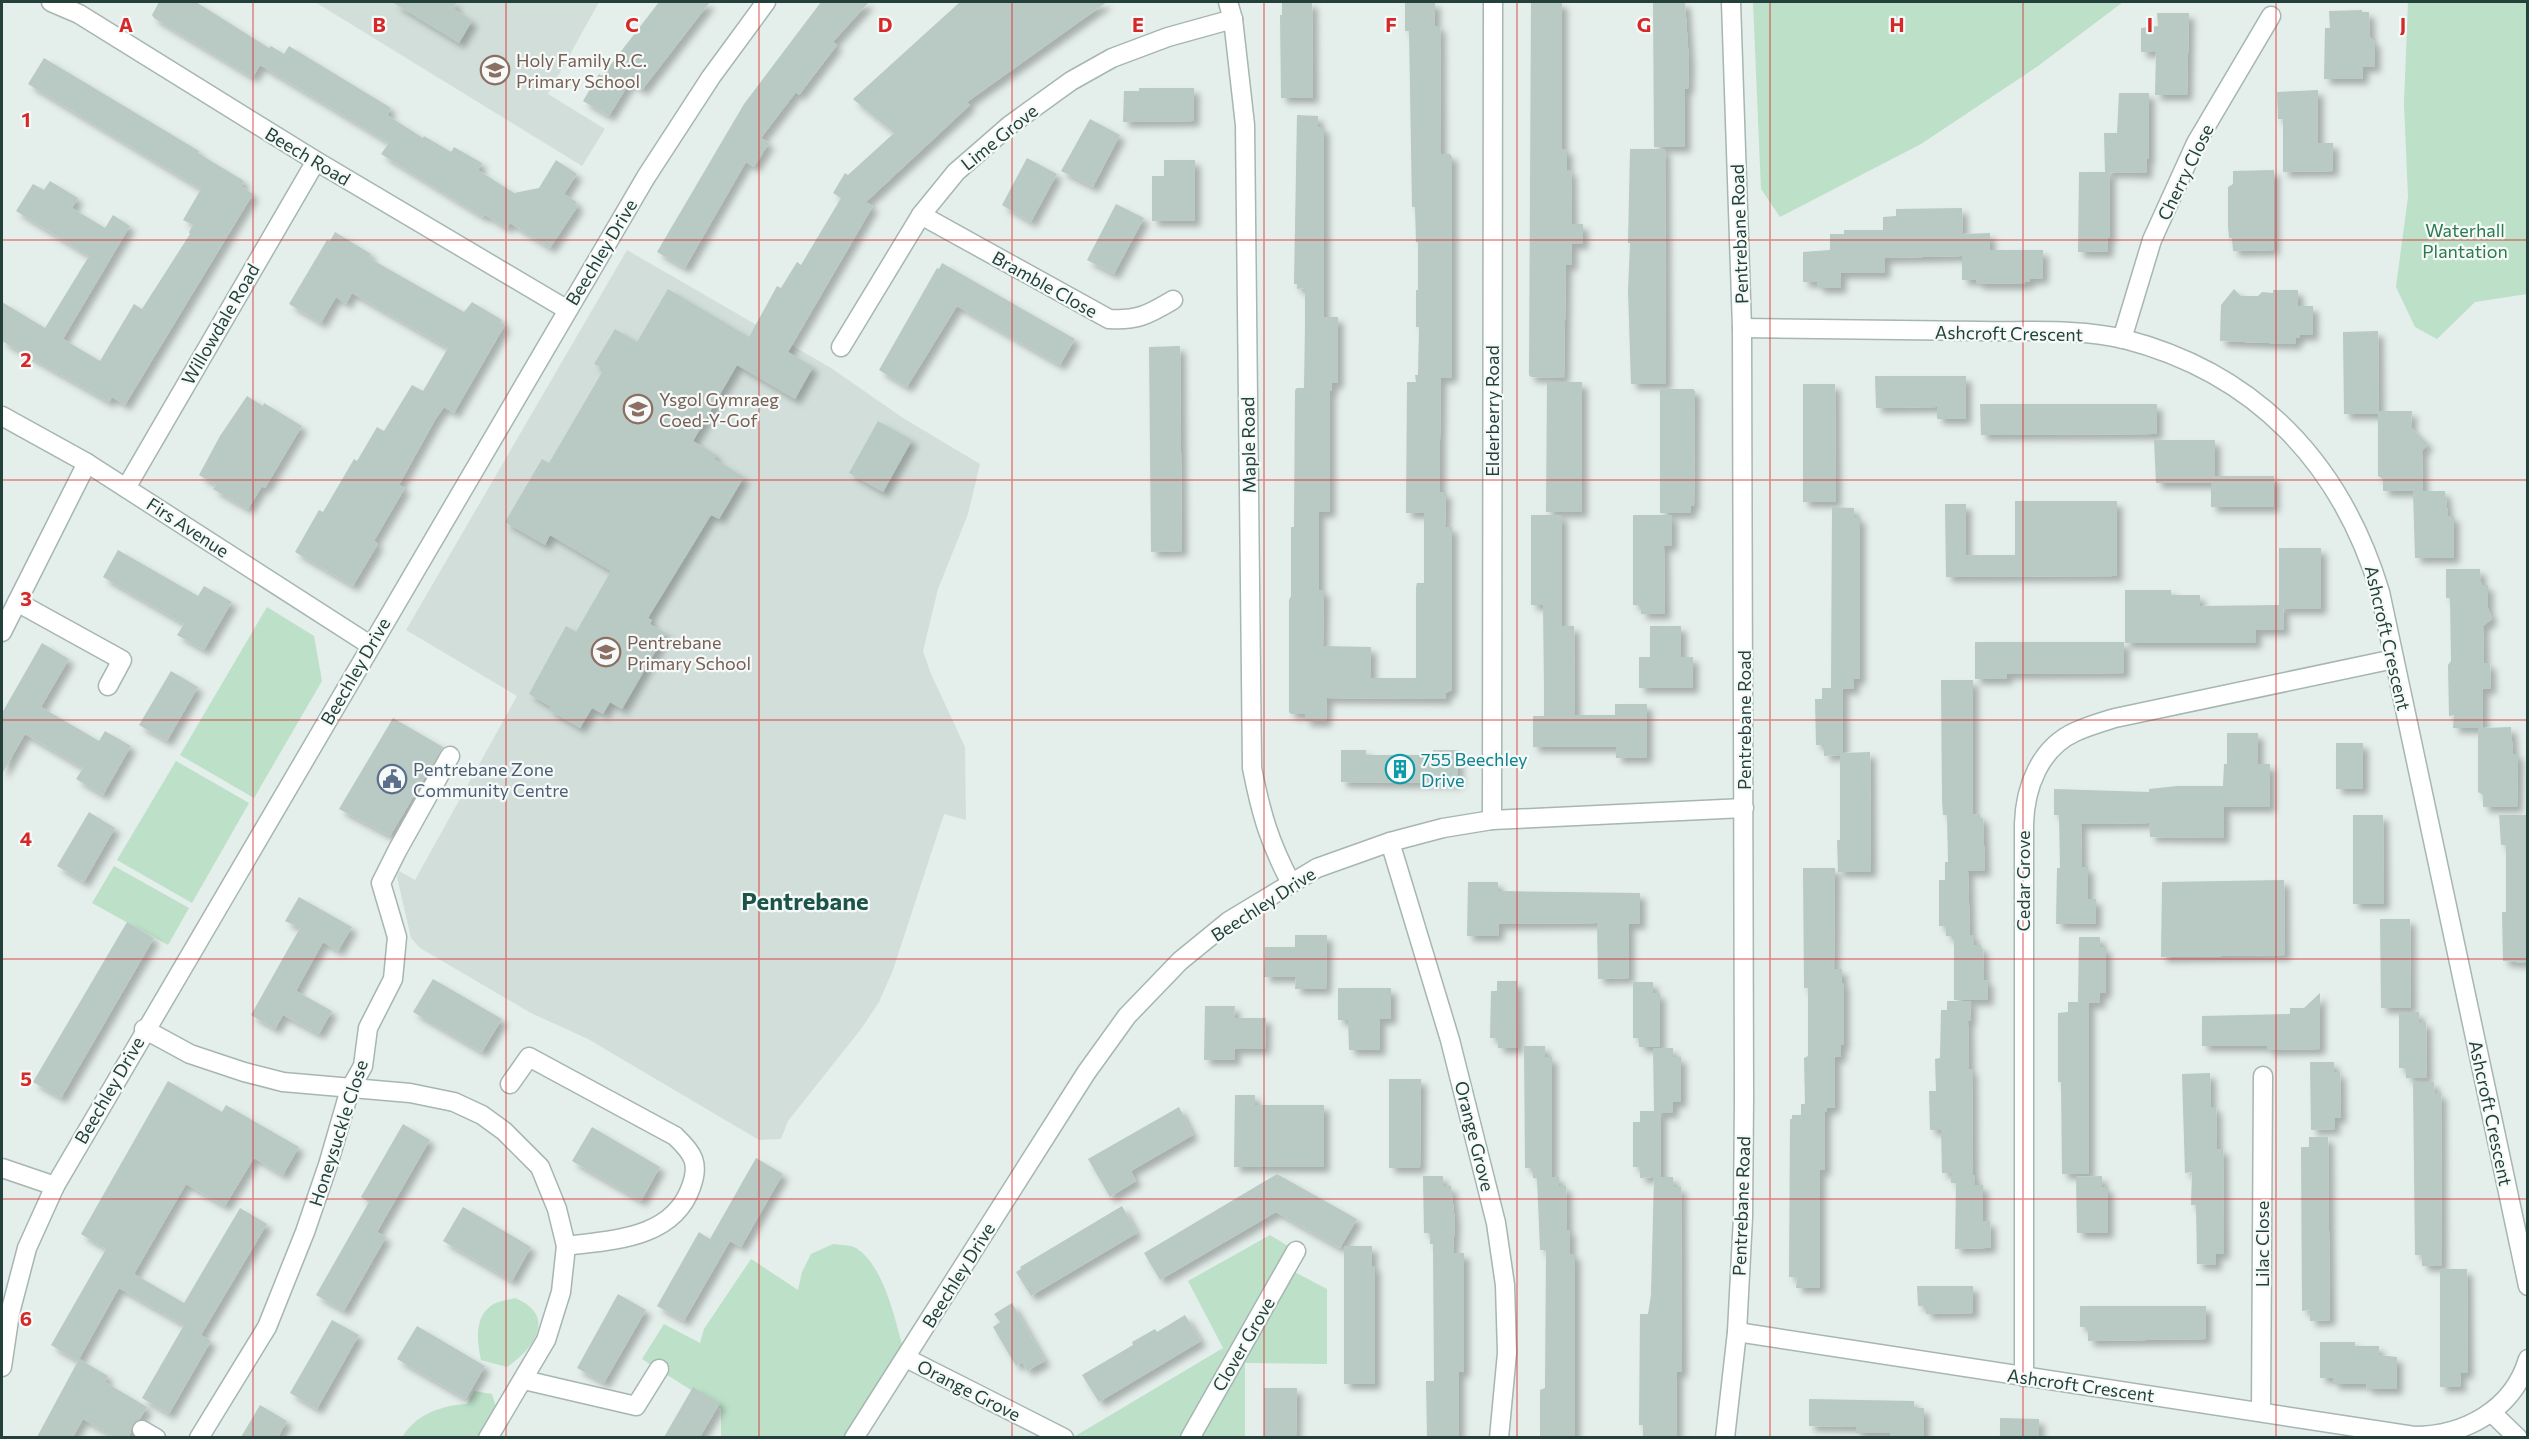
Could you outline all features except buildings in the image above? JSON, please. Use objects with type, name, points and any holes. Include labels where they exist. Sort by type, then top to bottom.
[{"type":"street","name":"Beech Road","points":[[51,2],[79,14],[316,161],[566,309]]},
{"type":"street","name":"Beechley Drive","points":[[2,1367],[10,1313],[27,1248],[55,1186],[144,1029],[566,309],[682,119],[766,2]]},
{"type":"street","name":"Elderberry Road","points":[[1492,820],[1493,2]]},
{"type":"street","name":"Pentrebane Road","points":[[1725,1437],[1737,1332],[1743,1217],[1742,328],[1731,2]]},
{"type":"street","name":"Lime Grove","points":[[841,347],[921,215],[956,172],[1010,125],[1071,81],[1112,58],[1230,10]]},
{"type":"street","name":"Maple Road","points":[[1230,10],[1245,125],[1252,768],[1261,816],[1274,851],[1291,883]]},
{"type":"street","name":"Cherry Close","points":[[2122,339],[2152,240],[2196,143],[2271,16]]},
{"type":"street","name":"Willowdale Road","points":[[126,488],[316,161]]},
{"type":"street","name":"Bramble Close","points":[[921,215],[1109,319],[1129,320],[1146,316],[1173,300]]},
{"type":"street","name":"Ashcroft Crescent","points":[[1742,328],[2046,332],[2122,339],[2181,358],[2212,373],[2241,392],[2294,436],[2317,463],[2349,513],[2369,557],[2394,659],[2528,1286]]},
{"type":"street","name":"Firs Avenue","points":[[2,416],[87,463],[370,645]]},
{"type":"street","points":[[2,632],[87,463]]},
{"type":"street","points":[[17,602],[122,660],[108,686]]},
{"type":"street","name":"Cedar Grove","points":[[2024,1377],[2024,824],[2026,798],[2034,774],[2043,759],[2062,740],[2074,732],[2115,718],[2394,659]]},
{"type":"street","name":"Honeysuckle Close","points":[[199,1437],[267,1327],[305,1232],[328,1165],[350,1089],[363,1066],[368,1028],[393,979],[397,937],[381,883],[450,756]]},
{"type":"street","name":"Beechley Drive","points":[[854,1437],[1086,1072],[1127,1016],[1180,961],[1229,921],[1317,868],[1390,842],[1443,828],[1492,820],[1744,808]]},
{"type":"street","name":"Orange Grove","points":[[1390,842],[1450,1040],[1496,1223],[1504,1285],[1507,1353],[1498,1437]]},
{"type":"street","points":[[144,1029],[190,1054],[283,1082],[411,1093],[454,1102],[482,1115],[504,1131],[540,1167],[557,1209],[566,1246],[561,1292],[546,1340],[488,1437]]},
{"type":"street","points":[[510,1084],[529,1057],[675,1136],[690,1151],[696,1173],[689,1194],[676,1214],[653,1230],[613,1240],[566,1246]]},
{"type":"street","name":"Lilac Close","points":[[2261,1412],[2264,1076]]},
{"type":"street","points":[[2,1168],[55,1186]]},
{"type":"street","name":"Clover Grove","points":[[1190,1437],[1296,1251]]},
{"type":"street","name":"Ashcroft Crescent","points":[[1737,1332],[2414,1436],[2449,1433],[2465,1428],[2491,1412],[2508,1396],[2528,1359]]},
{"type":"street","name":"Orange Grove","points":[[906,1358],[1064,1437]]},
{"type":"street","points":[[524,1380],[636,1406],[659,1369]]},
{"type":"street","points":[[2491,1412],[2517,1437]]},
{"type":"shaded area","name":"Holy Family R.C. Primary School","points":[[315,2],[599,2],[548,94],[605,129],[582,166]]},
{"type":"shaded area","points":[[627,250],[831,368],[903,418],[980,464],[968,514],[938,589],[923,651],[931,674],[965,747],[966,820],[944,814],[893,970],[879,1002],[861,1029],[788,1121],[781,1139],[759,1140],[588,1039],[531,1013],[420,948],[411,938],[397,877],[399,871],[415,880],[517,696],[406,630]]},
{"type":"green space","points":[[1753,2],[2123,2],[2038,66],[1921,144],[1780,217],[1761,189]]},
{"type":"green space","name":"Waterhall Plantation","points":[[2408,2],[2527,2],[2527,294],[2475,302],[2437,339],[2415,327],[2396,287],[2408,197],[2404,104]]},
{"type":"green space","points":[[267,607],[314,636],[322,681],[254,798],[180,755]]},
{"type":"green space","points":[[176,761],[249,803],[192,903],[117,860]]},
{"type":"green space","points":[[114,866],[189,908],[168,945],[92,903]]},
{"type":"green space","points":[[1270,1235],[1296,1251],[1287,1268],[1327,1289],[1327,1364],[1245,1363],[1245,1437],[1072,1438],[1223,1348],[1188,1281]]},
{"type":"green space","points":[[833,1244],[856,1248],[875,1269],[894,1314],[906,1358],[854,1438],[721,1437],[721,1409],[642,1359],[664,1324],[700,1343],[704,1329],[751,1259],[798,1290],[802,1272],[811,1254]]},
{"type":"green space","points":[[515,1298],[528,1305],[535,1313],[538,1322],[533,1341],[526,1351],[507,1367],[481,1360],[478,1330],[482,1316],[494,1304]]},
{"type":"green space","points":[[474,1391],[492,1394],[496,1407],[483,1437],[402,1438],[421,1417],[448,1406],[467,1404]]},
{"type":"place","name":"Holy Family R.C. Primary School","points":[[495,70]]},
{"type":"place","name":"Ysgol Gymraeg Coed-Y-Gof","points":[[638,409]]},
{"type":"place","name":"Pentrebane Primary School","points":[[606,652]]},
{"type":"place","name":"755 Beechley Drive","points":[[1400,769]]},
{"type":"place","name":"Pentrebane Zone Community Centre","points":[[392,779]]},
{"type":"district","name":"Pentrebane","points":[[805,900]]}]
